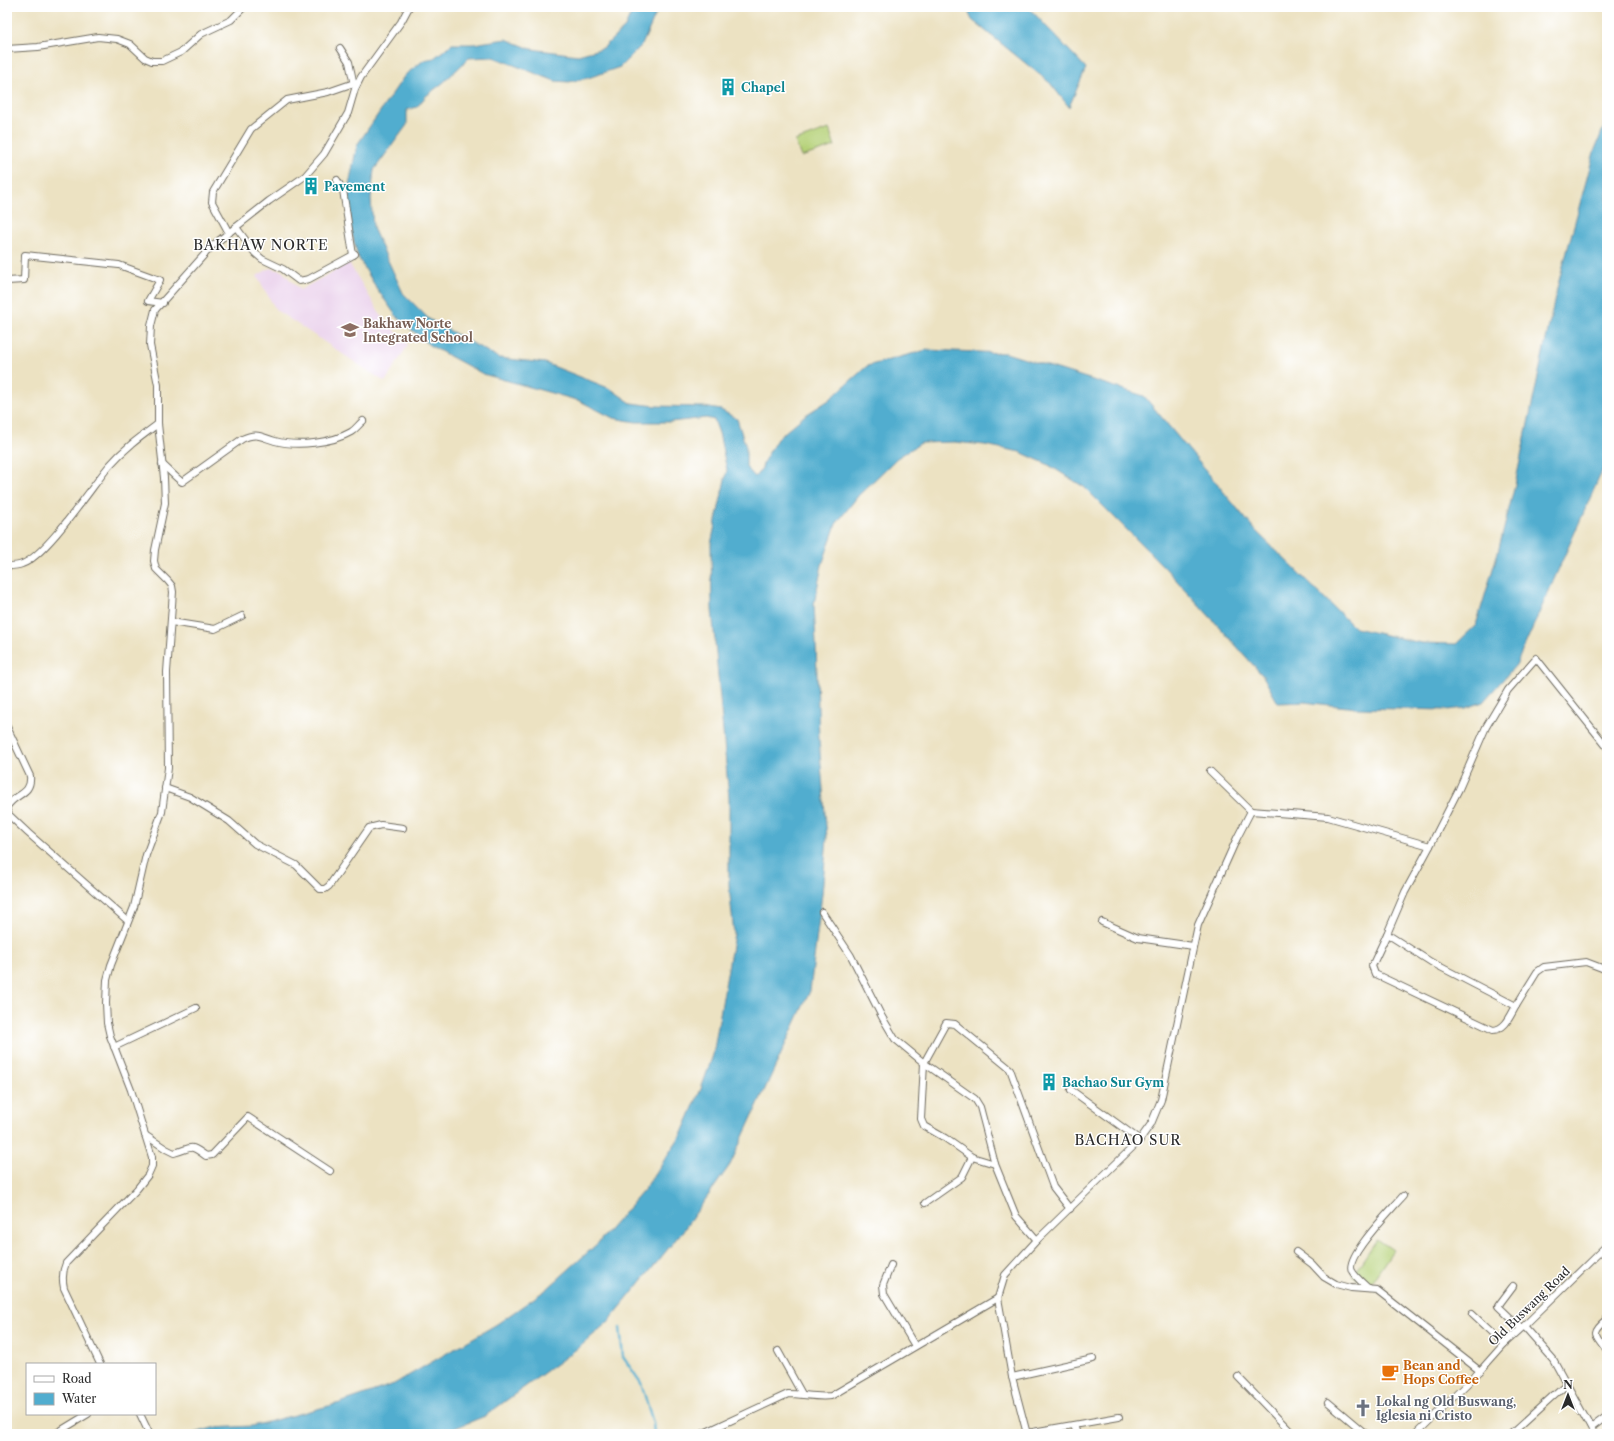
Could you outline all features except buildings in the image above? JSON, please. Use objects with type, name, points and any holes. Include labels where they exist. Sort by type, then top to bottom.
[{"type":"street","points":[[7,49],[38,47],[98,37],[117,39],[130,44],[145,58],[152,61],[162,60],[181,52],[201,34],[231,20],[244,7]]},
{"type":"street","points":[[100,1363],[64,1288],[63,1274],[66,1263],[137,1189],[148,1175],[152,1166],[152,1157],[114,1048],[107,1023],[107,980],[111,965],[134,907],[146,855],[162,812],[168,748],[167,672],[173,606],[172,586],[156,569],[154,561],[165,503],[158,424],[158,385],[150,345],[151,326],[155,310],[163,303],[212,246],[268,201],[305,176],[324,154],[348,113],[354,86],[401,22],[409,7]]},
{"type":"street","points":[[340,48],[349,62],[354,86]]},
{"type":"street","points":[[229,233],[212,202],[213,192],[251,129],[287,100],[354,86]]},
{"type":"street","points":[[236,227],[255,253],[262,259],[283,269],[299,281],[309,279],[354,254],[343,190],[337,180]]},
{"type":"street","points":[[7,281],[24,280],[25,255],[119,265],[160,280],[148,301],[163,303]]},
{"type":"street","points":[[162,464],[182,482],[242,439],[251,435],[262,436],[276,441],[307,444],[328,441],[352,431],[363,421]]},
{"type":"street","points":[[7,566],[23,564],[36,556],[62,527],[109,466],[130,444],[158,424]]},
{"type":"street","points":[[171,622],[215,629],[242,616]]},
{"type":"street","points":[[1607,747],[1536,658],[1508,690],[1490,721],[1459,789],[1405,892],[1372,966],[1375,974],[1493,1030],[1499,1030],[1504,1025],[1537,972],[1544,966],[1586,962],[1607,970]]},
{"type":"street","points":[[7,728],[30,776],[31,782],[28,789],[10,802],[7,807]]},
{"type":"street","points":[[1210,771],[1251,811],[1328,817],[1430,846]]},
{"type":"street","points":[[165,788],[190,797],[229,821],[255,844],[296,864],[320,889],[325,889],[329,886],[369,828],[380,825],[403,828]]},
{"type":"street","points":[[7,811],[9,815],[28,833],[128,921]]},
{"type":"street","points":[[1118,1417],[1027,1433],[1012,1377],[998,1298],[1005,1275],[1038,1240],[1140,1140],[1151,1124],[1162,1100],[1198,925],[1236,838],[1251,811]]},
{"type":"street","points":[[822,912],[851,956],[895,1039],[924,1063],[975,1098],[980,1107],[995,1164],[1016,1216],[1038,1240]]},
{"type":"street","points":[[1102,922],[1138,938],[1193,946]]},
{"type":"street","points":[[1387,934],[1431,962],[1516,1006]]},
{"type":"street","points":[[114,1048],[196,1008]]},
{"type":"street","points":[[995,1164],[972,1157],[945,1138],[924,1126],[922,1119],[924,1063],[946,1023],[955,1024],[1010,1069],[1053,1187],[1070,1209]]},
{"type":"street","points":[[1071,1090],[1140,1140]]},
{"type":"street","points":[[145,1135],[174,1153],[190,1147],[196,1148],[206,1156],[212,1155],[248,1117],[330,1171]]},
{"type":"street","points":[[925,1203],[962,1177],[972,1157]]},
{"type":"street","points":[[1369,1289],[1352,1271],[1351,1265],[1363,1243],[1403,1196]]},
{"type":"street","name":"Old Buswang Road","points":[[1416,1434],[1480,1371],[1504,1344],[1607,1245]]},
{"type":"street","points":[[1296,1252],[1312,1264],[1324,1277],[1336,1284],[1351,1288],[1377,1290],[1480,1371]]},
{"type":"street","points":[[890,1265],[883,1285],[884,1294],[915,1346]]},
{"type":"street","points":[[1513,1286],[1498,1306],[1523,1327],[1553,1359],[1594,1434]]},
{"type":"street","points":[[702,1434],[788,1394],[802,1394],[822,1397],[831,1396],[998,1298]]},
{"type":"street","points":[[1472,1314],[1504,1344]]},
{"type":"street","points":[[1607,1319],[1598,1326],[1596,1330],[1596,1334],[1607,1351]]},
{"type":"street","points":[[778,1351],[802,1394]]},
{"type":"street","points":[[1012,1377],[1093,1359]]},
{"type":"street","points":[[1238,1377],[1294,1434]]},
{"type":"street","points":[[1511,1434],[1566,1384]]},
{"type":"street","points":[[1328,1402],[1366,1434]]},
{"type":"street","points":[[55,1434],[86,1415]]},
{"type":"street","points":[[140,1415],[149,1433]]},
{"type":"street","points":[[1591,1428],[1607,1416]]},
{"type":"street","points":[[1074,1425],[1077,1434]]},
{"type":"shaded area","name":"Bakhaw Norte Integrated School","points":[[349,263],[380,314],[408,345],[385,382],[276,310],[257,276],[270,268],[282,271],[300,290]]},
{"type":"green space","points":[[829,129],[835,146],[801,157],[795,141]]},
{"type":"green space","points":[[1377,1239],[1393,1250],[1369,1286],[1353,1275]]},
{"type":"water","points":[[634,7],[659,7],[642,45],[620,67],[588,78],[569,82],[555,81],[493,57],[469,58],[444,82],[426,96],[417,107],[407,110],[407,125],[374,170],[371,198],[373,228],[403,293],[429,319],[499,358],[545,363],[611,389],[631,403],[656,406],[704,407],[721,410],[737,419],[746,447],[746,467],[755,477],[762,468],[764,461],[777,439],[804,416],[829,400],[867,366],[926,350],[1006,353],[1144,396],[1256,531],[1355,628],[1421,643],[1456,644],[1476,625],[1498,552],[1514,489],[1557,288],[1594,152],[1607,119],[1607,460],[1516,665],[1483,702],[1466,708],[1447,710],[1356,708],[1304,702],[1278,703],[1263,676],[1223,631],[1166,569],[1084,487],[1047,464],[1020,452],[985,445],[954,442],[921,443],[897,458],[858,496],[836,524],[822,565],[814,604],[819,740],[827,838],[822,894],[810,991],[730,1165],[685,1228],[610,1320],[582,1345],[485,1416],[440,1434],[192,1434],[212,1428],[252,1426],[340,1403],[394,1384],[497,1324],[547,1289],[598,1243],[644,1190],[681,1135],[701,1089],[713,1055],[734,934],[729,886],[729,798],[712,609],[711,544],[727,470],[719,433],[714,420],[706,418],[670,422],[636,422],[613,418],[580,401],[483,374],[429,345],[397,317],[377,289],[358,257],[351,230],[348,190],[357,145],[405,75],[424,60],[434,58],[452,44],[473,44],[506,39],[531,49],[578,55],[603,48],[625,27]]},
{"type":"water","points":[[966,7],[1028,7],[1086,68],[1069,107],[1050,83],[972,20]]},
{"type":"waterway","points":[[620,1328],[623,1357],[641,1383],[653,1423],[654,1434]]},
{"type":"place","name":"Chapel","points":[[728,87]]},
{"type":"place","name":"Pavement","points":[[311,186]]},
{"type":"place","name":"Bakhaw Norte Integrated School","points":[[350,330]]},
{"type":"place","name":"Bachao Sur Gym","points":[[1049,1082]]},
{"type":"place","name":"Bean and Hops Coffee","points":[[1390,1372]]},
{"type":"place","name":"Lokal ng Old Buswang, Iglesia ni Cristo","points":[[1363,1408]]},
{"type":"district","name":"BAKHAW NORTE","points":[[261,245]]},
{"type":"district","name":"BACHAO SUR","points":[[1128,1140]]}]
